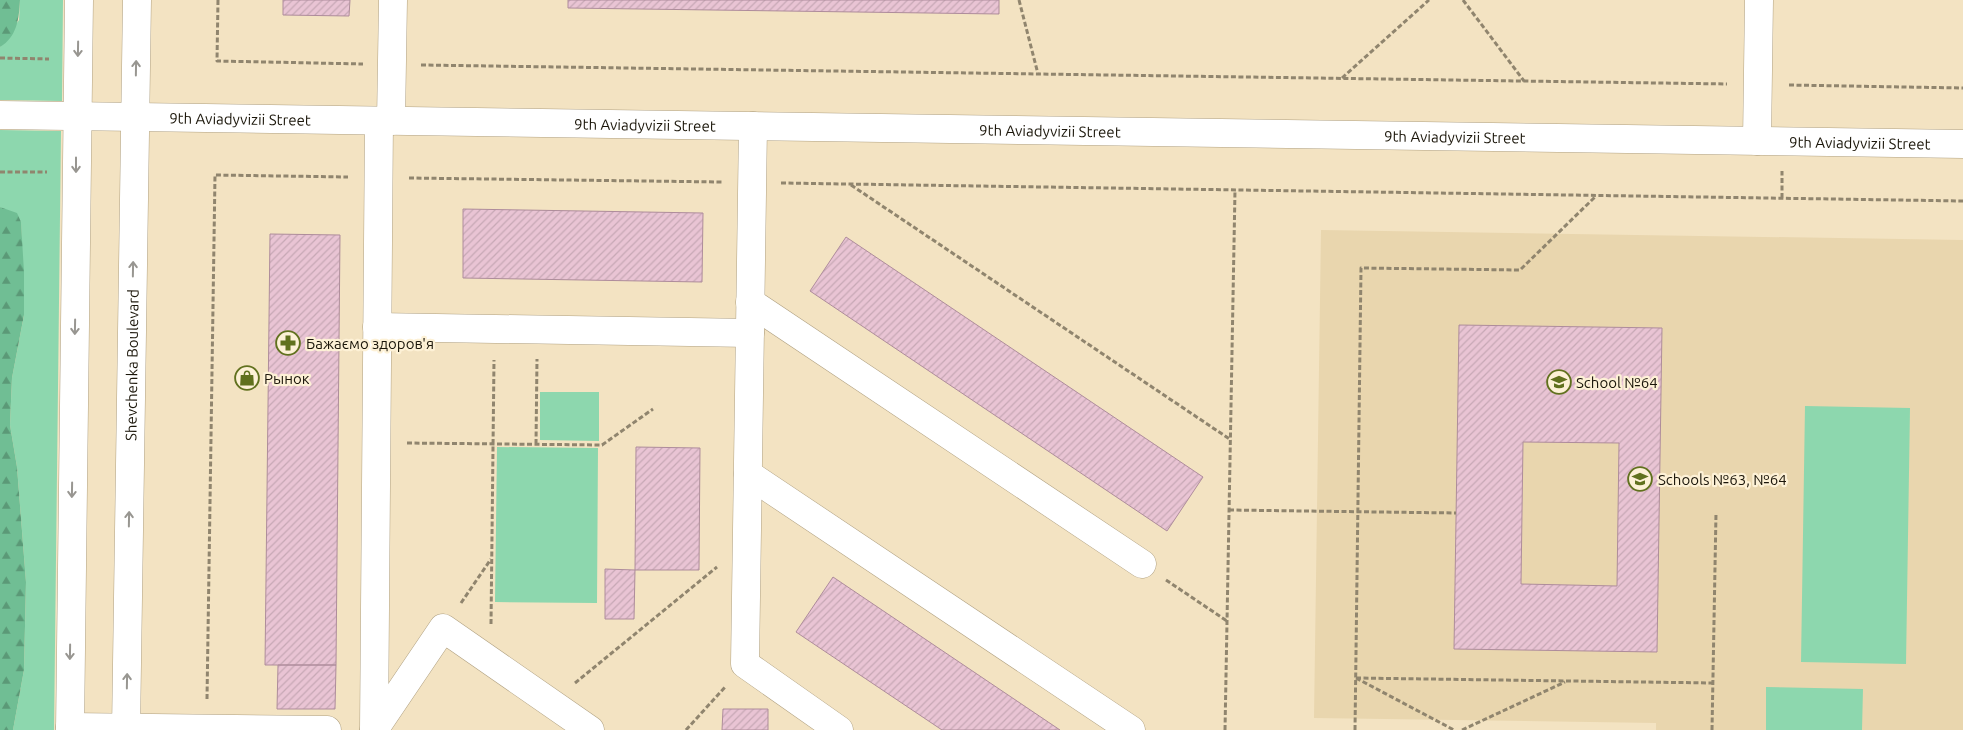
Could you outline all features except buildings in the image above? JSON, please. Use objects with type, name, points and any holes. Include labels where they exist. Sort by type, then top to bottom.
[{"type":"street","points":[[79,0],[70,729],[206,728],[327,730]]},
{"type":"street","name":"Shevchenka Boulevard","points":[[126,729],[138,0]]},
{"type":"street","points":[[374,730],[379,177],[392,64],[393,0]]},
{"type":"street","points":[[1757,141],[1759,0]]},
{"type":"street","name":"9th Aviadyvizii Street","points":[[0,115],[1963,144]]},
{"type":"street","points":[[753,126],[745,664],[824,725]]},
{"type":"street","points":[[750,302],[1142,564]]},
{"type":"street","points":[[377,327],[750,333]]},
{"type":"street","points":[[748,474],[1130,730]]},
{"type":"street","points":[[374,730],[443,628],[590,730]]},
{"type":"path","points":[[218,0],[217,62],[1963,88]]},
{"type":"path","points":[[1020,0],[1038,74]]},
{"type":"path","points":[[1341,78],[1429,0]]},
{"type":"path","points":[[1463,0],[1524,81]]},
{"type":"path","points":[[0,58],[58,59]]},
{"type":"path","points":[[0,172],[55,173]]},
{"type":"path","points":[[206,728],[215,175],[1963,201]]},
{"type":"path","points":[[850,184],[1230,440]]},
{"type":"path","points":[[1225,730],[1234,190]]},
{"type":"path","points":[[1355,730],[1361,268],[1520,270],[1596,196]]},
{"type":"path","points":[[491,661],[494,329]]},
{"type":"path","points":[[536,444],[537,330]]},
{"type":"path","points":[[376,442],[602,445],[653,409]]},
{"type":"path","points":[[1229,510],[1456,513]]},
{"type":"path","points":[[1712,730],[1716,513]]},
{"type":"path","points":[[551,703],[747,542]]},
{"type":"path","points":[[443,628],[492,558]]},
{"type":"path","points":[[1142,564],[1228,621]]},
{"type":"path","points":[[686,730],[745,664]]},
{"type":"path","points":[[1356,678],[1713,683]]},
{"type":"path","points":[[1356,678],[1454,730]]},
{"type":"path","points":[[1462,730],[1566,681]]},
{"type":"shaded area","name":"Schools №63, №64","points":[[1321,230],[1963,240],[1963,730],[1656,730],[1656,723],[1314,718]]},
{"type":"green space","points":[[0,0],[20,0],[18,21],[14,33],[0,47]]},
{"type":"green space","points":[[20,0],[63,0],[62,101],[0,100],[0,47],[19,20]]},
{"type":"green space","points":[[0,130],[61,131],[54,730],[13,730],[24,670],[26,582],[17,467],[10,425],[12,378],[24,315],[21,222],[0,207]]},
{"type":"green space","points":[[0,207],[17,213],[21,222],[24,272],[24,315],[12,378],[10,425],[17,467],[26,582],[24,670],[13,730],[0,730]]},
{"type":"green space","points":[[540,392],[599,392],[599,441],[540,440]]},
{"type":"green space","points":[[1805,406],[1910,408],[1906,664],[1801,662]]},
{"type":"green space","points":[[497,447],[598,448],[597,603],[495,602]]},
{"type":"green space","points":[[1766,687],[1863,689],[1862,730],[1766,730]]},
{"type":"place","name":"Бажаємо здоров'я","points":[[288,343]]},
{"type":"place","name":"Рынок","points":[[247,378]]},
{"type":"place","name":"School №64","points":[[1559,382]]},
{"type":"place","name":"Schools №63, №64","points":[[1640,479]]}]
